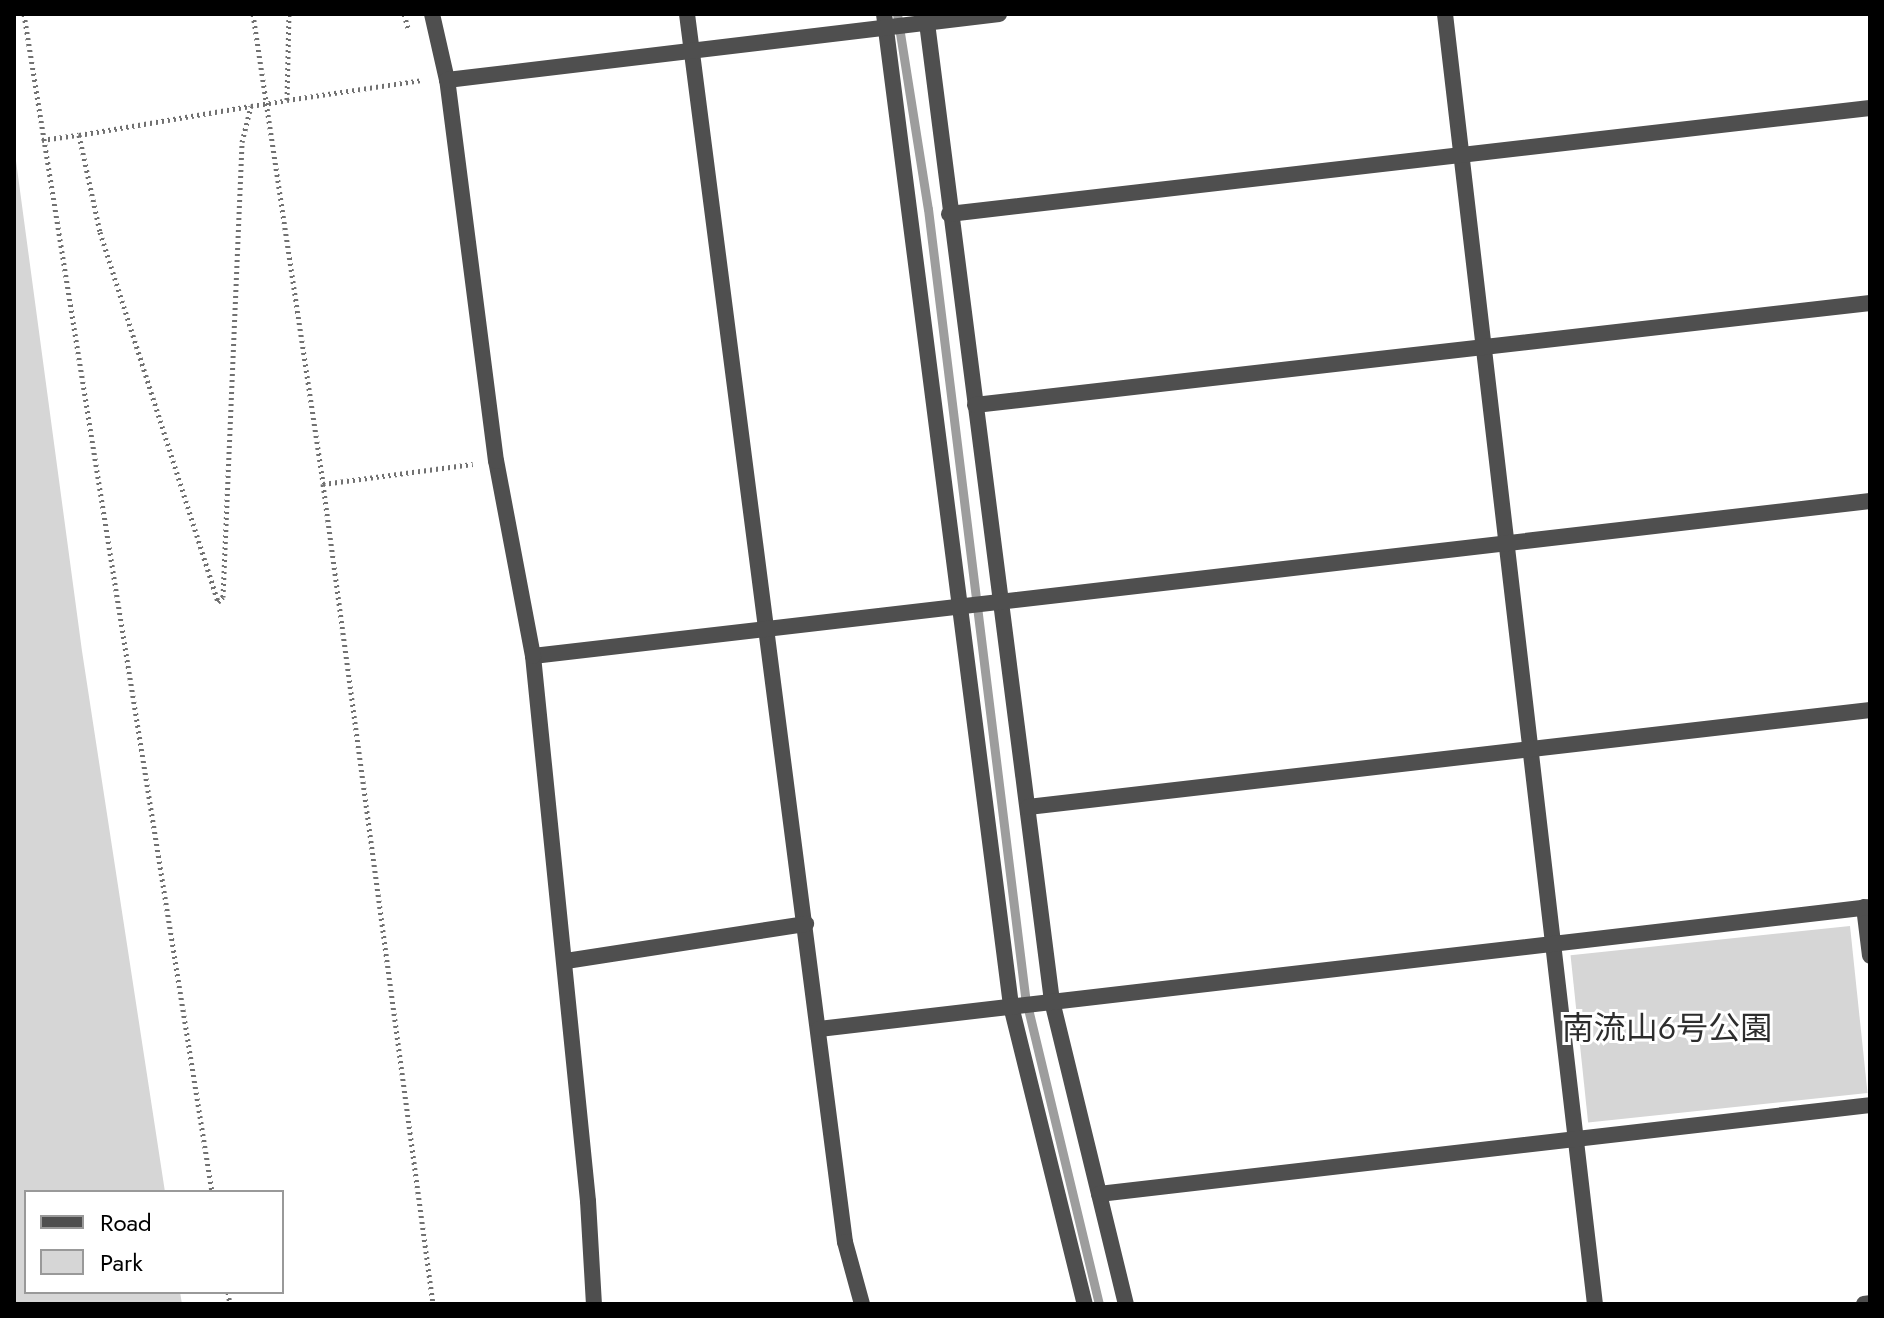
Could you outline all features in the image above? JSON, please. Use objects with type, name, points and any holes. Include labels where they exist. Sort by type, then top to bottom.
[{"type":"street","points":[[432,14],[447,80],[496,461],[533,656],[566,961],[588,1201],[594,1304]]},
{"type":"street","points":[[687,14],[845,1242],[862,1304]]},
{"type":"street","points":[[447,80],[692,49],[885,20],[999,14]]},
{"type":"street","points":[[1445,14],[1578,1137],[1595,1304]]},
{"type":"street","points":[[926,18],[1052,1001],[1126,1304]]},
{"type":"street","points":[[885,20],[1011,1006],[1085,1304]]},
{"type":"street","points":[[949,214],[1870,108]]},
{"type":"street","points":[[975,405],[1870,303]]},
{"type":"street","points":[[533,656],[1870,501]]},
{"type":"street","points":[[1028,807],[1870,710]]},
{"type":"street","points":[[819,1029],[1867,907],[1870,956]]},
{"type":"street","points":[[566,961],[806,924]]},
{"type":"street","points":[[1099,1194],[1870,1105]]},
{"type":"street","points":[[1864,1304],[1870,1303]]},
{"type":"path","points":[[24,14],[212,1190]]},
{"type":"path","points":[[253,14],[323,484],[433,1304]]},
{"type":"path","points":[[287,100],[289,14]]},
{"type":"path","points":[[42,140],[287,100],[422,83]]},
{"type":"path","points":[[79,135],[100,232],[218,602],[223,597],[242,142],[251,106]]},
{"type":"path","points":[[323,484],[496,461]]},
{"type":"green space","points":[[14,146],[82,651],[165,1190],[24,1190],[24,1294],[180,1294],[182,1304],[14,1304]]},
{"type":"green space","name":"南流山6号公園","points":[[1850,926],[1868,1093],[1588,1122],[1571,955]]},
{"type":"waterway","points":[[897,14],[928,209],[1025,996],[1099,1304]]}]
